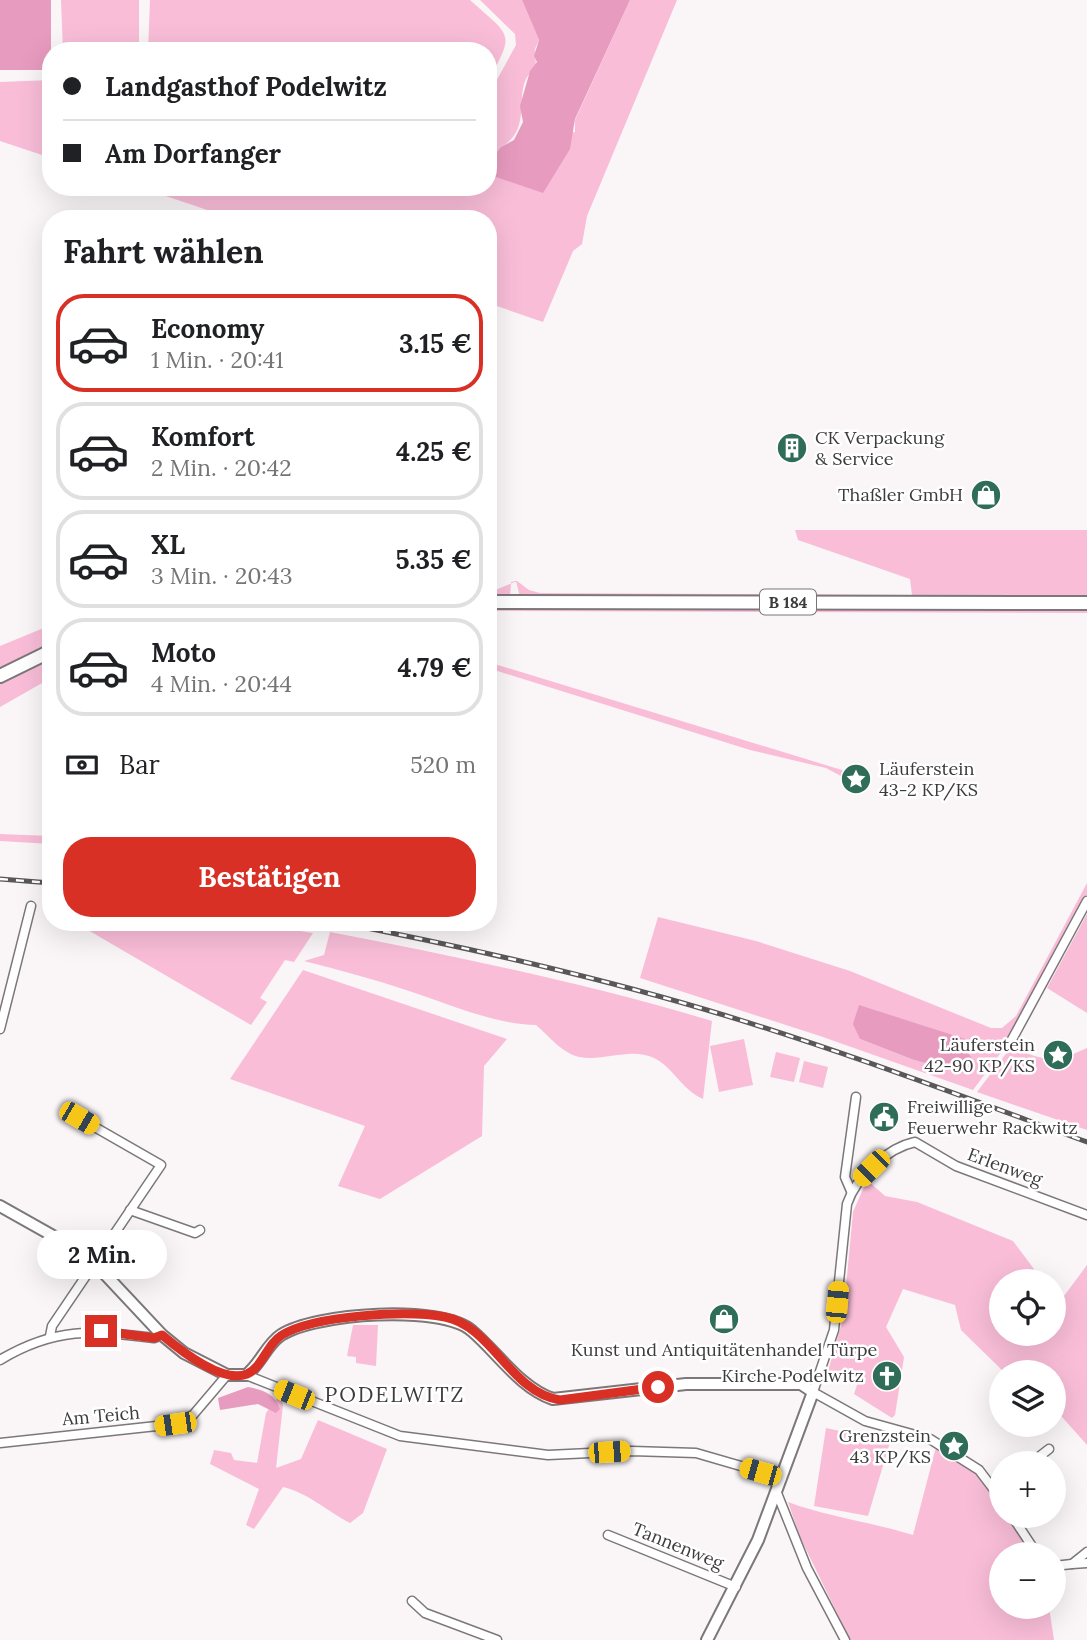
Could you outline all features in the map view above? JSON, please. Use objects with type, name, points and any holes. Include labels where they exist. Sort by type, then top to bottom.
[{"type":"main road","name":"B 184","points":[[497,602],[1087,603]]},
{"type":"main road","points":[[0,676],[42,655]]},
{"type":"street","points":[[1009,1045],[1087,901]]},
{"type":"street","points":[[0,1029],[31,906]]},
{"type":"street","points":[[707,1640],[736,1587],[777,1493],[834,1330],[844,1213],[851,1191],[845,1177],[856,1097]]},
{"type":"street","points":[[50,1336],[52,1326],[94,1261],[161,1165],[79,1118]]},
{"type":"street","name":"Erlenweg","points":[[851,1191],[871,1168],[915,1142],[956,1166],[1087,1215]]},
{"type":"street","points":[[0,1206],[94,1261],[162,1335],[184,1353],[227,1375],[246,1375],[400,1436],[548,1455],[632,1451],[696,1454],[782,1478]]},
{"type":"street","points":[[130,1210],[195,1233],[200,1230]]},
{"type":"street","points":[[246,1375],[281,1335],[320,1320],[342,1317],[433,1316],[464,1324],[509,1368],[554,1399],[686,1384],[795,1384],[865,1421],[930,1439],[971,1464],[989,1481]]},
{"type":"street","points":[[0,1360],[50,1336],[101,1331],[154,1338],[162,1335]]},
{"type":"street","name":"Am Teich","points":[[0,1443],[175,1424],[193,1415],[227,1375]]},
{"type":"street","points":[[777,1493],[807,1568],[845,1640]]},
{"type":"street","name":"Tannenweg","points":[[608,1535],[736,1587]]},
{"type":"street","points":[[1072,1564],[1087,1552]]},
{"type":"street","points":[[1066,1565],[1087,1563]]},
{"type":"street","points":[[412,1601],[425,1613],[497,1640]]},
{"type":"shaded area","points":[[0,0],[51,0],[51,42],[42,42],[42,70],[0,70]]},
{"type":"shaded area","points":[[61,0],[139,0],[139,42],[63,42]]},
{"type":"shaded area","points":[[150,0],[470,0],[505,36],[505,44],[497,63],[497,42],[148,42]]},
{"type":"shaded area","points":[[480,0],[522,0],[539,40],[535,49],[536,68],[524,85],[518,129],[512,139],[501,147],[575,132],[575,120],[630,0],[677,0],[587,216],[582,244],[573,251],[543,322],[497,306],[497,210],[207,210],[166,196],[497,196],[497,80],[516,45],[515,34]]},
{"type":"shaded area","points":[[522,0],[630,0],[575,119],[570,149],[543,193],[497,177],[497,152],[514,140],[523,122],[520,106],[530,71],[537,62],[534,56],[539,40]]},
{"type":"shaded area","points":[[42,80],[42,155],[0,141],[0,82]]},
{"type":"shaded area","points":[[795,530],[1087,530],[1087,599],[520,597],[516,581],[529,590],[540,593],[912,595],[910,579],[798,540]]},
{"type":"shaded area","points":[[511,584],[510,597],[497,597],[497,589]]},
{"type":"shaded area","points":[[497,606],[1087,607],[1087,613],[497,611]]},
{"type":"shaded area","points":[[42,629],[42,649],[0,670],[0,646]]},
{"type":"shaded area","points":[[42,659],[42,683],[0,707],[0,680]]},
{"type":"shaded area","points":[[497,665],[855,774],[852,782],[826,768],[750,750],[497,671]]},
{"type":"shaded area","points":[[0,834],[42,836],[42,843],[0,841]]},
{"type":"shaded area","points":[[1087,883],[1087,894],[1008,1043],[973,1090],[820,1036],[640,978],[658,917],[756,941],[850,971],[991,1028],[1002,1028],[1016,1016]],"holes":[[[860,1039],[964,1039],[964,1047],[974,1061],[964,1072],[914,1060]]]},
{"type":"shaded area","points":[[1087,914],[1087,1013],[1047,988]]},
{"type":"shaded area","points":[[89,931],[313,933],[294,962],[285,960],[260,998],[267,1002],[251,1025]]},
{"type":"shaded area","points":[[330,932],[570,983],[712,1021],[703,1099],[654,1058],[636,1054],[579,1057],[561,1048],[536,1025],[487,1017],[304,961],[324,955]]},
{"type":"shaded area","points":[[303,970],[507,1039],[484,1066],[482,1136],[380,1199],[338,1186],[365,1126],[230,1079]]},
{"type":"shaded area","points":[[859,1005],[965,1039],[964,1047],[974,1061],[964,1073],[914,1060],[860,1039],[853,1024]]},
{"type":"shaded area","points":[[744,1039],[753,1085],[719,1092],[710,1046]]},
{"type":"shaded area","points":[[1011,1047],[1049,1059],[1066,1057],[1087,1048],[1087,1130],[977,1092]]},
{"type":"shaded area","points":[[776,1052],[800,1058],[794,1082],[770,1077]]},
{"type":"shaded area","points":[[804,1061],[828,1067],[823,1088],[799,1082]]},
{"type":"shaded area","points":[[867,1180],[885,1196],[917,1202],[1013,1241],[1034,1269],[989,1269],[989,1346],[1066,1346],[1066,1293],[1087,1265],[1087,1445],[1066,1421],[1066,1360],[992,1360],[961,1330],[955,1305],[903,1289],[886,1327],[904,1357],[895,1415],[892,1418],[854,1394],[860,1376],[828,1371],[843,1319],[853,1212]]},
{"type":"shaded area","points":[[353,1325],[378,1325],[376,1366],[356,1363],[356,1357],[347,1356]]},
{"type":"shaded area","points":[[248,1387],[267,1393],[275,1399],[280,1409],[276,1413],[258,1404],[220,1410],[218,1398]]},
{"type":"shaded area","points":[[280,1394],[283,1405],[276,1468],[301,1459],[318,1420],[387,1449],[363,1513],[350,1523],[309,1498],[283,1487],[254,1529],[246,1525],[259,1489],[210,1464],[214,1450],[231,1453],[234,1460],[257,1463],[266,1413]]},
{"type":"shaded area","points":[[826,1428],[890,1442],[868,1516],[814,1506]]},
{"type":"shaded area","points":[[936,1447],[978,1475],[989,1487],[989,1528],[1017,1528],[1026,1542],[989,1542],[989,1619],[1051,1619],[1054,1640],[850,1640],[800,1537],[788,1502],[913,1535]]},
{"type":"railway","points":[[0,879],[42,882]]},
{"type":"railway","points":[[381,931],[615,984],[707,1010],[850,1056],[1087,1142]]},
{"type":"place","name":"CK Verpackung & Service","points":[[792,448]]},
{"type":"place","name":"Thaßler GmbH","points":[[986,495]]},
{"type":"place","name":"Läuferstein 43-2 KP/KS","points":[[856,779]]},
{"type":"place","name":"Läuferstein 42-90 KP/KS","points":[[1058,1055]]},
{"type":"place","name":"Freiwillige Feuerwehr Rackwitz","points":[[884,1117]]},
{"type":"place","name":"Kunst und Antiquitätenhandel Türpe","points":[[724,1319]]},
{"type":"place","name":"Kirche Podelwitz","points":[[887,1376]]},
{"type":"place","name":"Grenzstein 43 KP/KS","points":[[954,1446]]},
{"type":"district","name":"PODELWITZ","points":[[395,1395]]},
{"type":"route","points":[[101,1331],[154,1338],[162,1335],[203,1364],[235,1376],[246,1375],[254,1370],[281,1335],[320,1320],[336,1317],[441,1316],[464,1324],[509,1368],[547,1397],[560,1400],[658,1387]]}]
